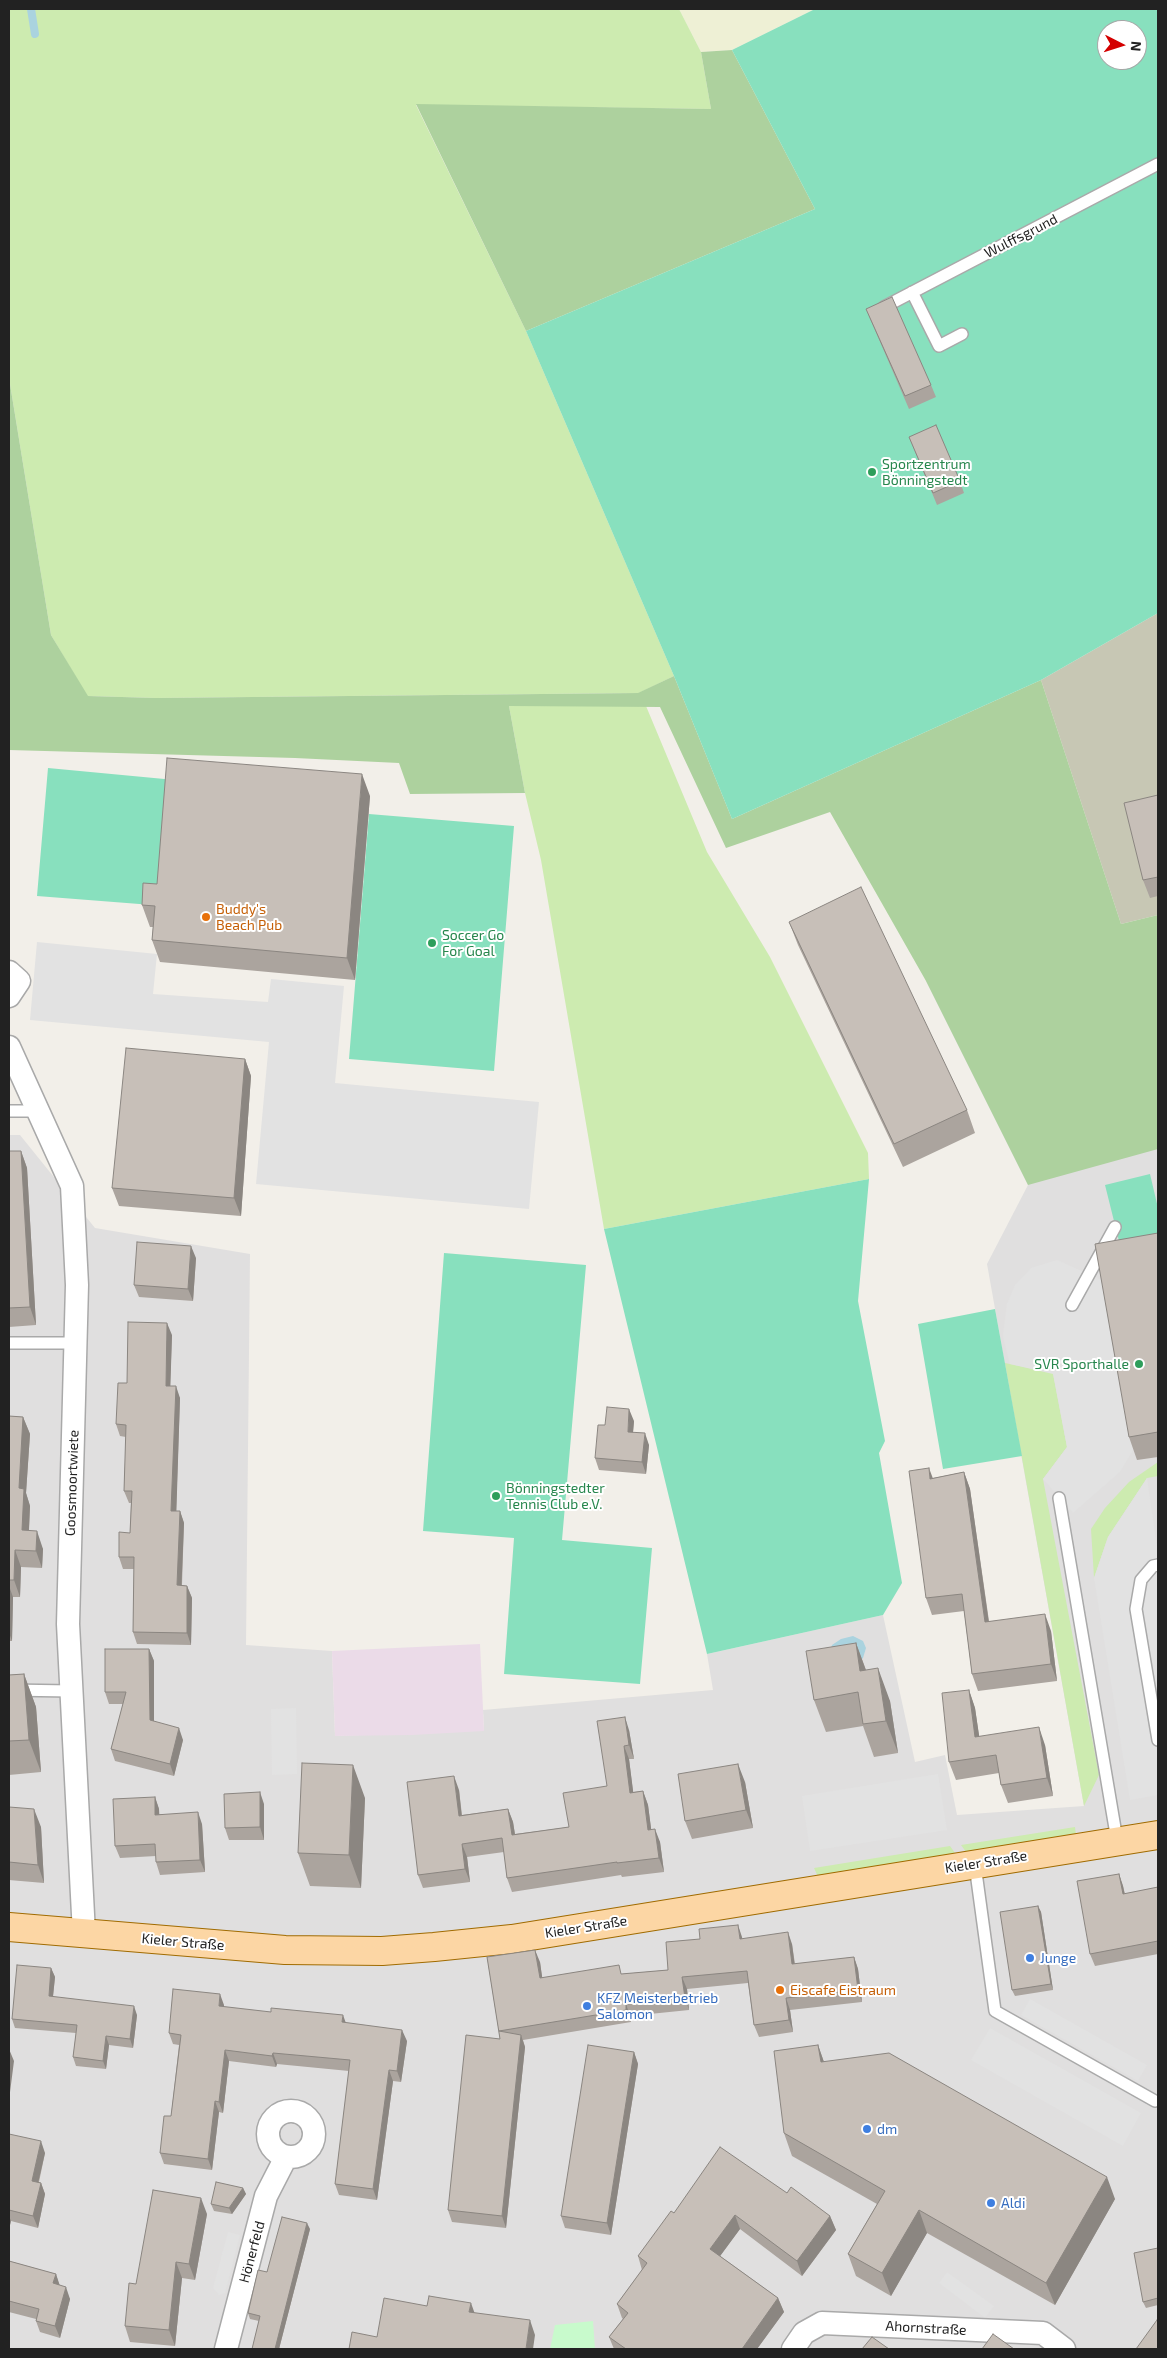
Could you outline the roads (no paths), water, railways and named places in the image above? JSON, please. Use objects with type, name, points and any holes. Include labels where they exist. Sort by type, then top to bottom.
[{"type":"main road","name":"Kieler Straße","points":[[9,1928],[285,1950],[382,1951],[434,1947],[512,1939],[1117,1840],[1158,1835]]},
{"type":"street","points":[[9,972],[19,980],[9,996]]},
{"type":"street","name":"Goosmoortwiete","points":[[9,1047],[72,1186],[77,1285],[68,1624],[84,1934]]},
{"type":"street","name":"Hönerfeld","points":[[226,2349],[266,2196],[286,2157]]},
{"type":"street","name":"Ahornstraße","points":[[793,2349],[804,2333],[822,2323],[1043,2334],[1064,2349]]},
{"type":"lane","name":"Wulffsgrund","points":[[884,307],[1158,164]]},
{"type":"lane","points":[[912,292],[939,346],[962,334]]},
{"type":"lane","points":[[9,1111],[38,1111]]},
{"type":"lane","points":[[1072,1305],[1115,1227]]},
{"type":"lane","points":[[9,1342],[76,1343]]},
{"type":"lane","points":[[1059,1498],[1117,1840]]},
{"type":"lane","points":[[1158,1565],[1153,1566],[1142,1580],[1136,1609],[1158,1740]]},
{"type":"lane","points":[[9,1690],[71,1691]]},
{"type":"lane","points":[[975,1863],[995,2011],[1155,2101]]},
{"type":"water","points":[[853,1636],[863,1641],[866,1648],[863,1658],[854,1667],[828,1657],[832,1645],[841,1639]]},
{"type":"waterway","points":[[31,9],[35,34]]},
{"type":"place","name":"Sportzentrum Bönningstedt","points":[[872,472]]},
{"type":"place","name":"Buddy's Beach Pub","points":[[206,917]]},
{"type":"place","name":"Soccer Go For Goal","points":[[432,943]]},
{"type":"place","name":"SVR Sporthalle","points":[[1139,1364]]},
{"type":"place","name":"Bönningstedter Tennis Club e.V.","points":[[496,1496]]},
{"type":"place","name":"Junge","points":[[1030,1958]]},
{"type":"place","name":"Eiscafe Eistraum","points":[[780,1990]]},
{"type":"place","name":"KFZ Meisterbetrieb Salomon","points":[[587,2006]]},
{"type":"place","name":"dm","points":[[867,2129]]},
{"type":"place","name":"Aldi","points":[[991,2203]]}]
